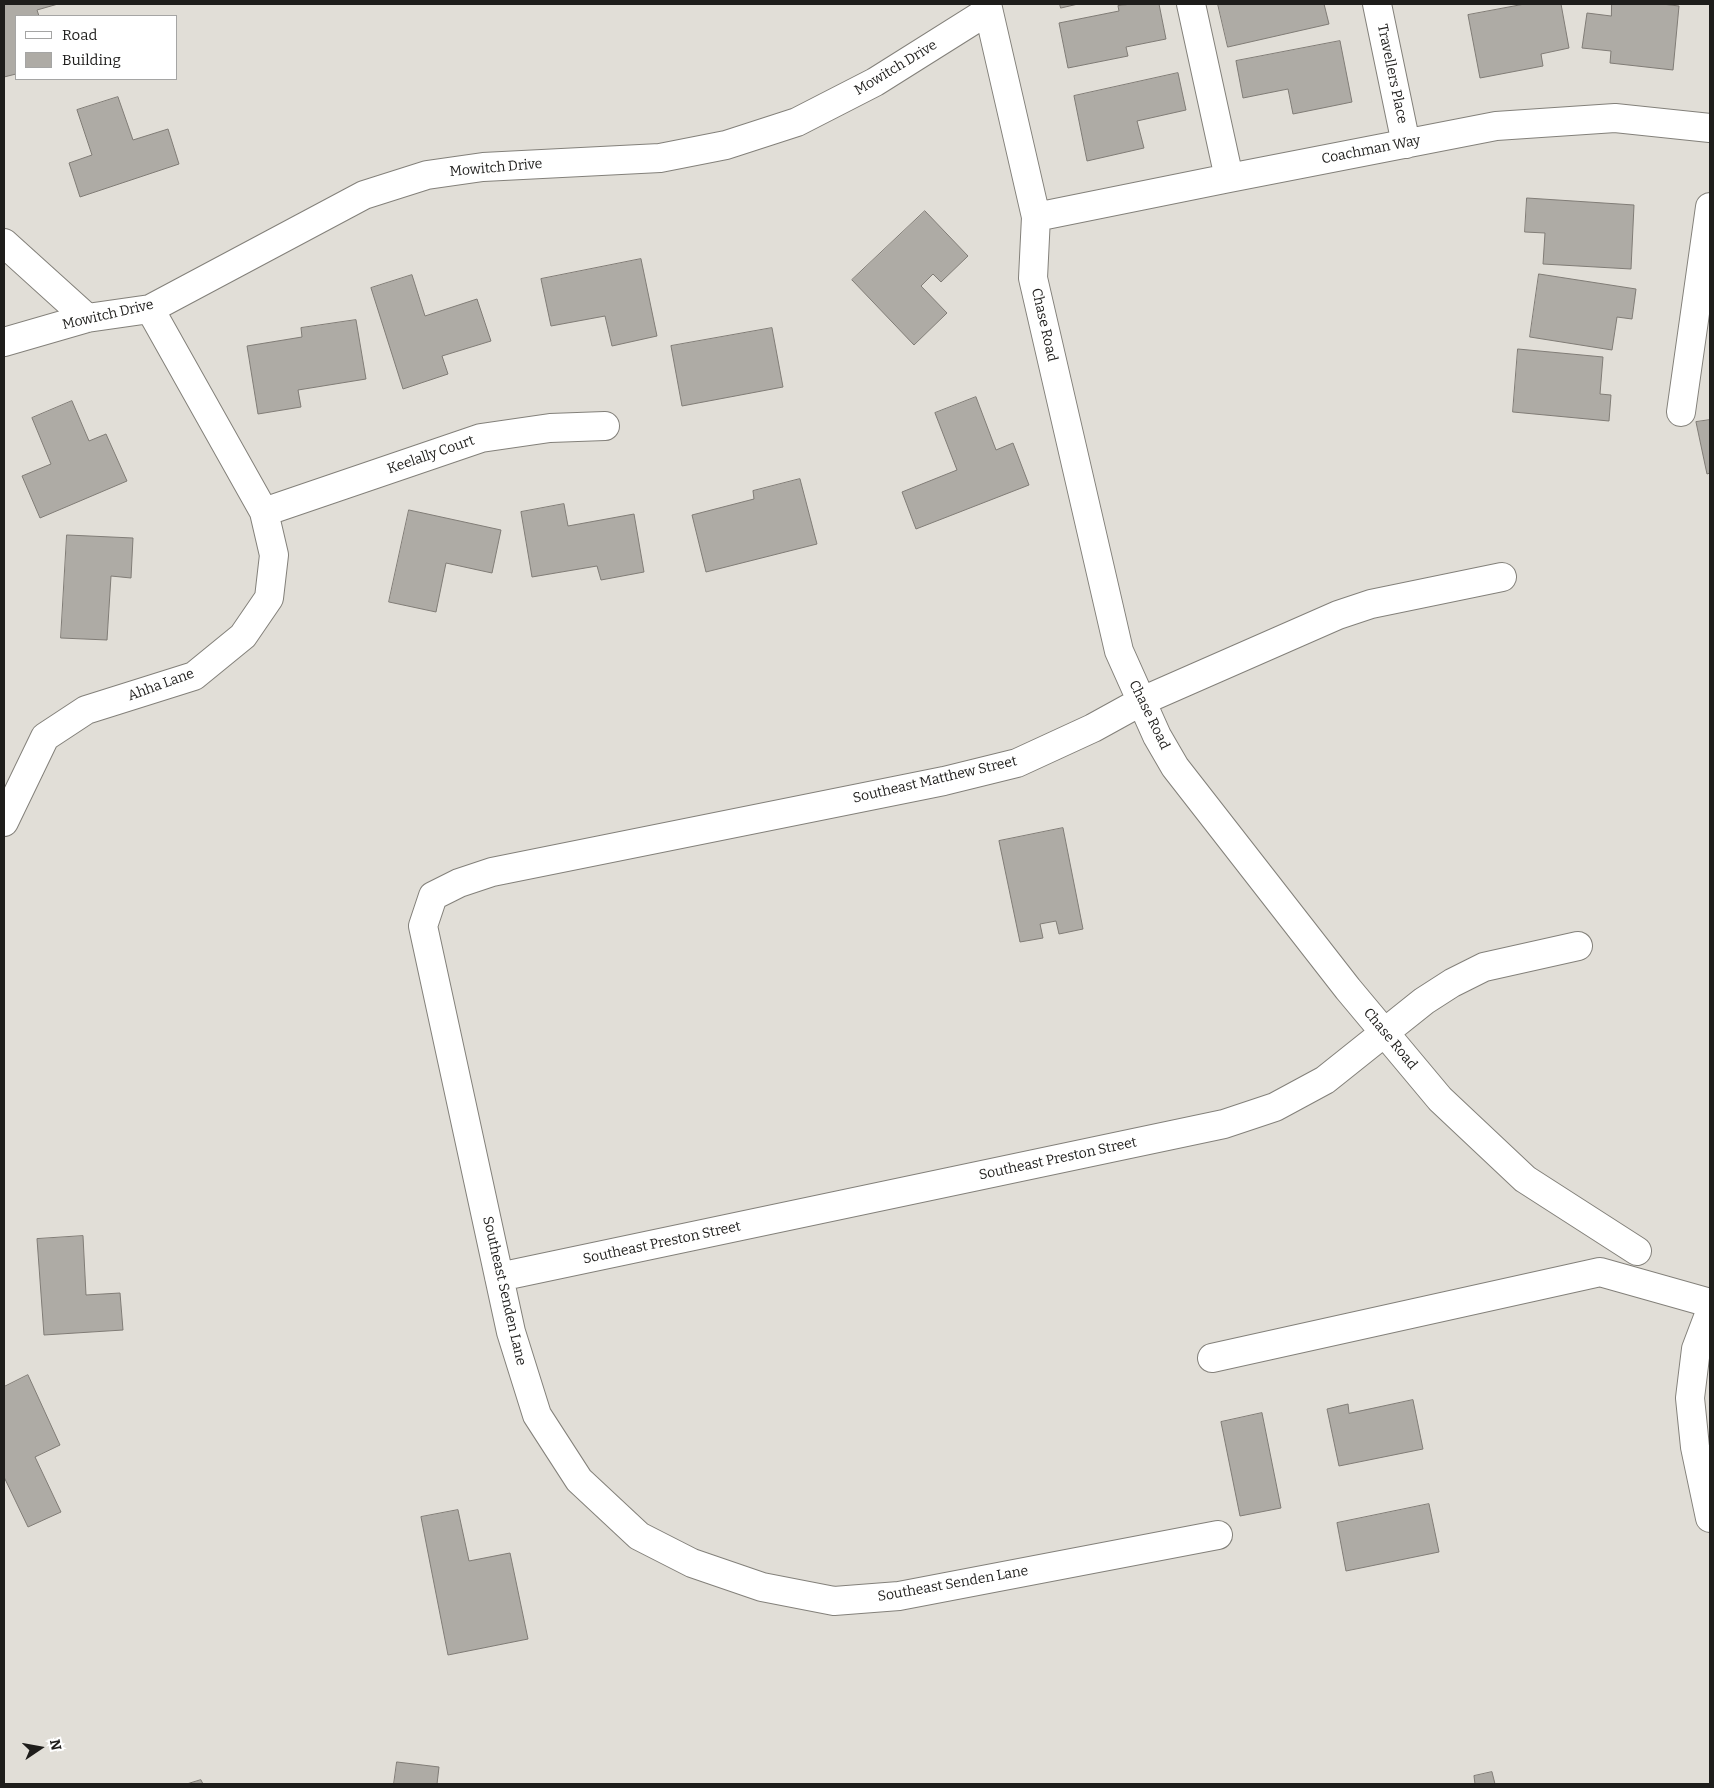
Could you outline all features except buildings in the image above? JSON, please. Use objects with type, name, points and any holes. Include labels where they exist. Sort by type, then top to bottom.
[{"type":"street","points":[[1191,4],[1229,178]]},
{"type":"street","name":"Travellers Place","points":[[1377,4],[1406,144]]},
{"type":"street","name":"Chase Road","points":[[988,8],[1036,217],[1033,278],[1119,651],[1157,736],[1175,767],[1348,989],[1440,1099],[1525,1179],[1637,1251]]},
{"type":"street","name":"Mowitch Drive","points":[[4,342],[87,318],[150,309],[364,195],[426,175],[483,167],[660,158],[726,145],[797,122],[875,82],[988,8]]},
{"type":"street","name":"Coachman Way","points":[[1036,217],[1496,126],[1615,118],[1710,128]]},
{"type":"street","points":[[1681,412],[1701,332],[1710,206]]},
{"type":"street","points":[[4,243],[87,318]]},
{"type":"street","name":"Ahha Lane","points":[[4,822],[45,738],[86,710],[194,676],[243,636],[268,598],[274,555],[264,512],[150,309]]},
{"type":"street","name":"Keelally Court","points":[[264,512],[481,438],[550,428],[605,426]]},
{"type":"street","name":"Southeast Matthew Street","points":[[434,896],[459,883],[492,872],[944,781],[1016,762],[1093,728],[1142,701],[1307,628],[1371,604],[1502,577]]},
{"type":"street","name":"Southeast Senden Lane","points":[[434,896],[423,926],[511,1332],[537,1416],[579,1480],[640,1536],[701,1566],[762,1587],[834,1601],[899,1596],[1218,1535]]},
{"type":"street","name":"Southeast Preston Street","points":[[499,1277],[1224,1124],[1275,1107],[1325,1080],[1424,1001],[1452,983],[1484,967],[1578,946]]},
{"type":"street","points":[[1212,1358],[1600,1272],[1710,1303]]},
{"type":"street","points":[[1710,1312],[1696,1349],[1690,1398],[1695,1447],[1710,1518]]}]
